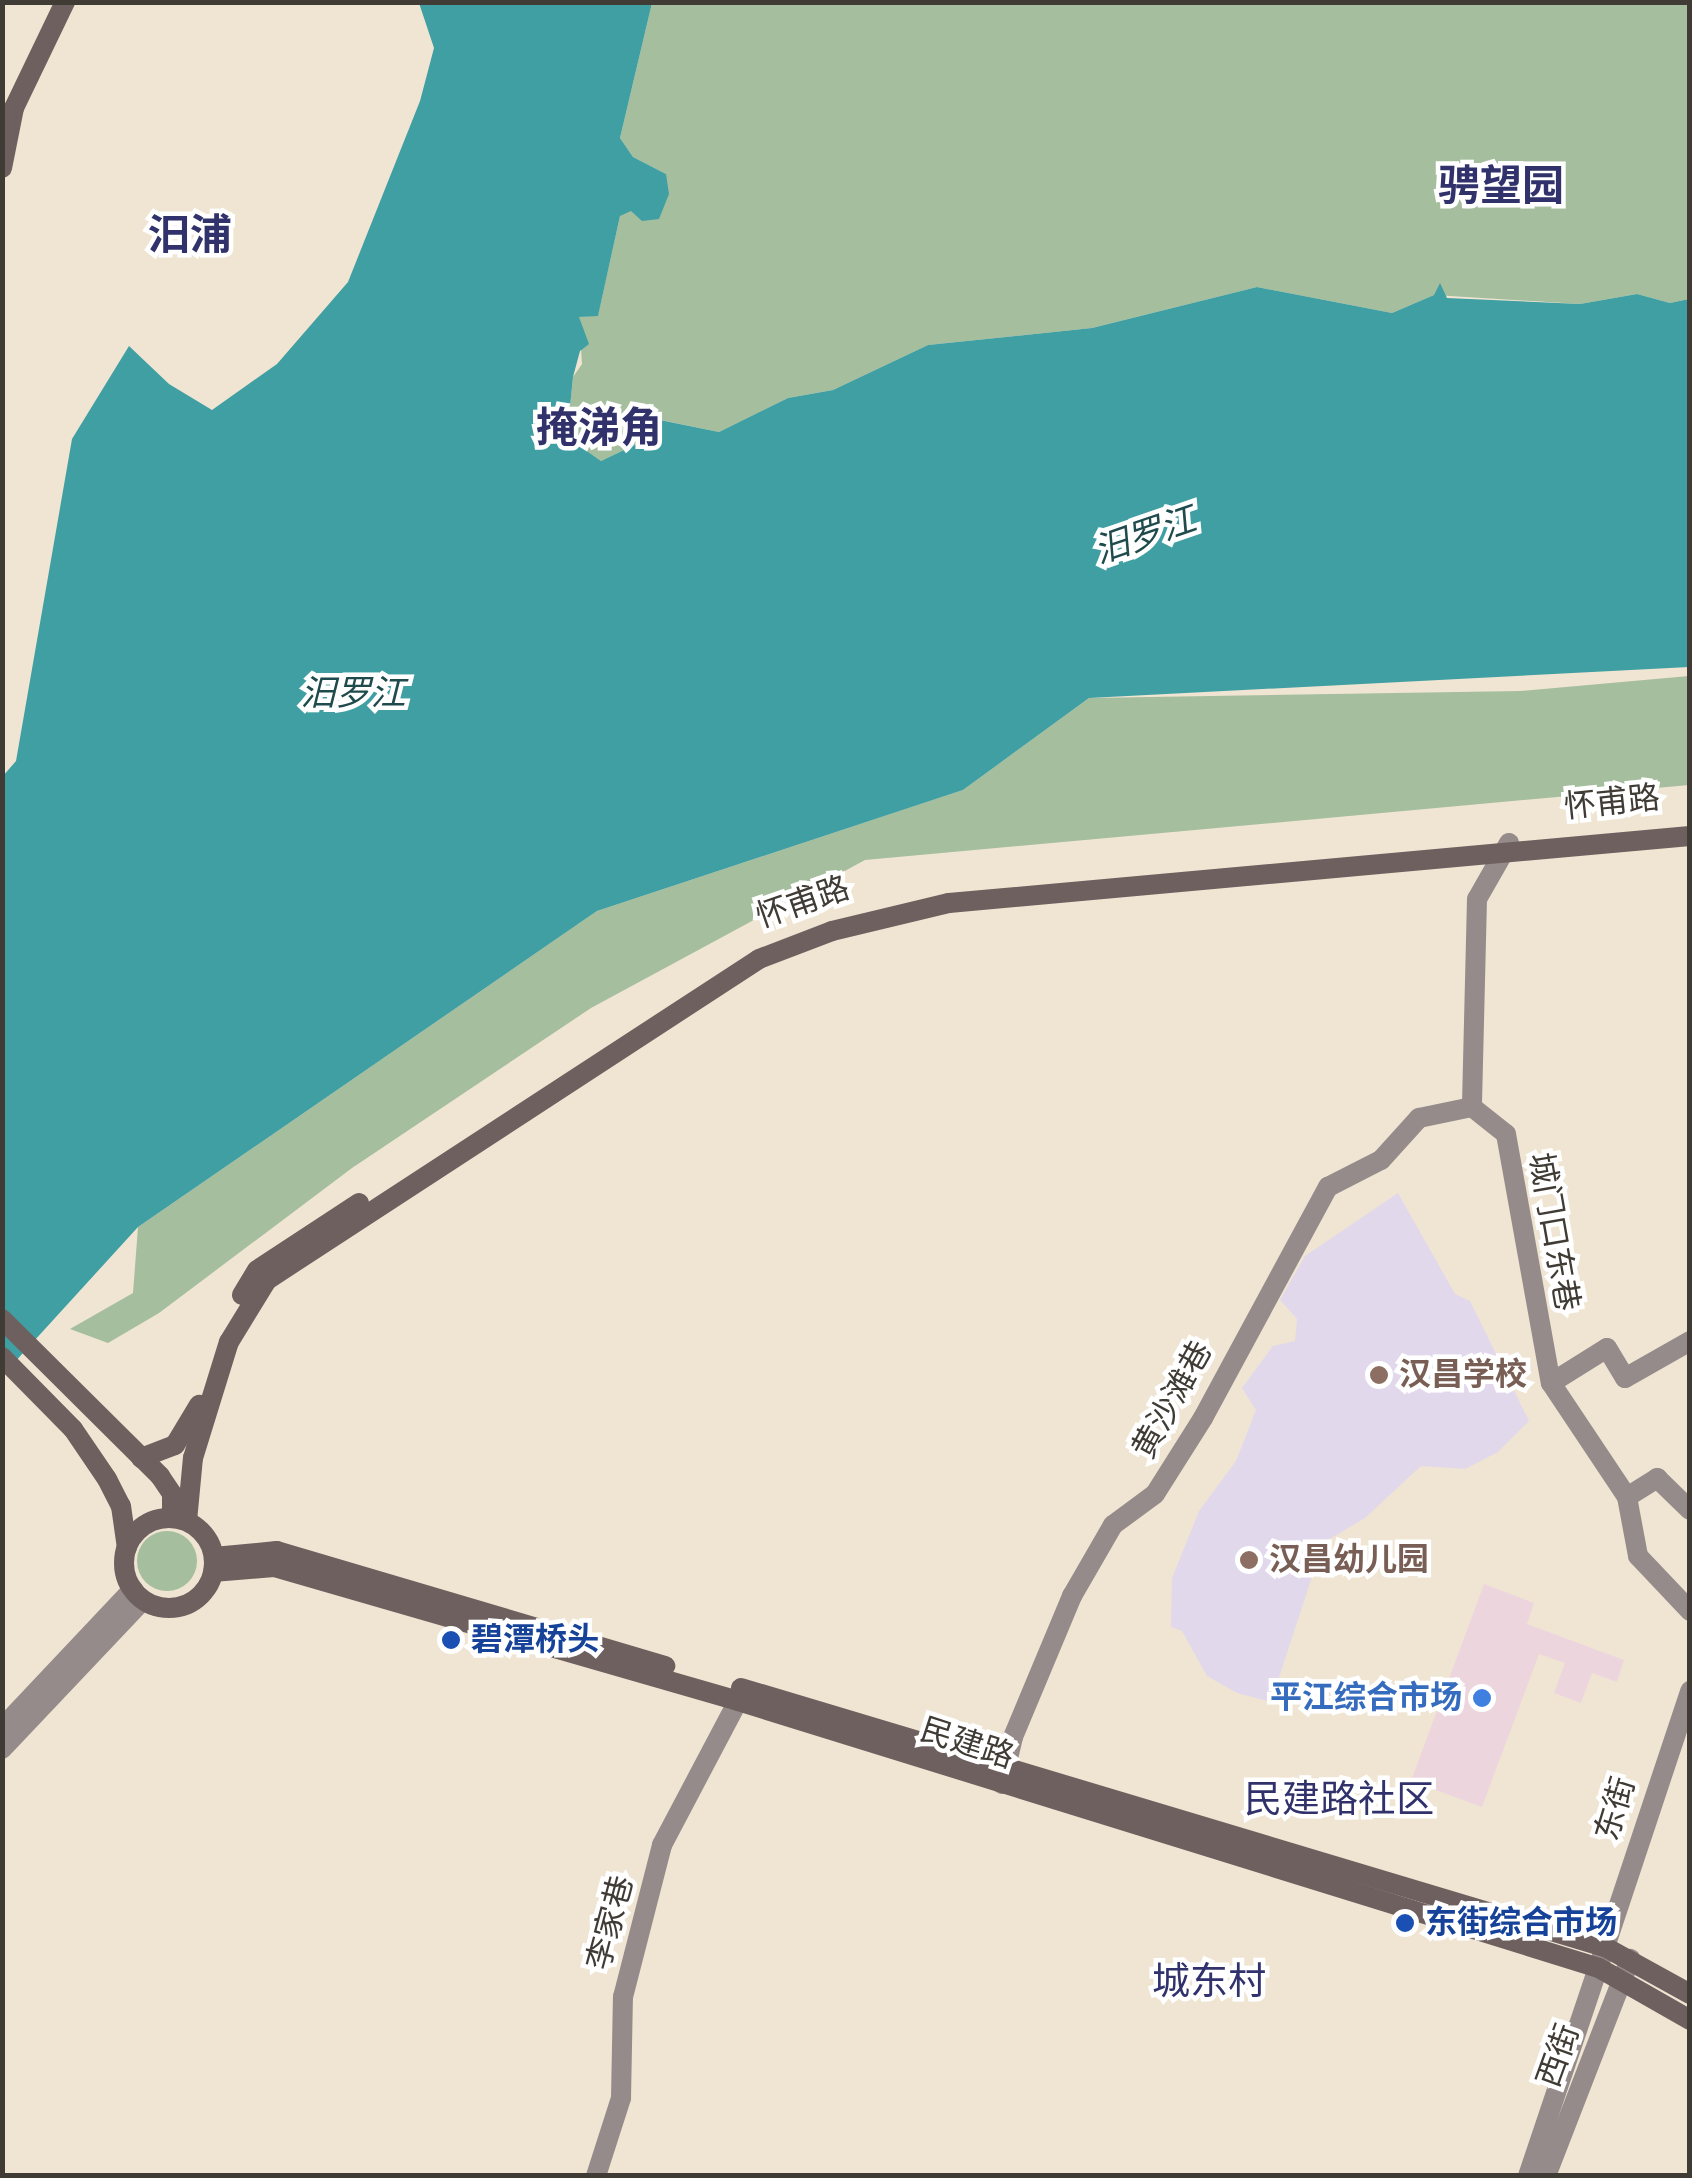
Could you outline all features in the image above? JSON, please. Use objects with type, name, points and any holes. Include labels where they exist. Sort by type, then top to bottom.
[{"type":"main road","points":[[2,108],[51,2]]},
{"type":"main road","points":[[2,168],[14,108],[65,2]]},
{"type":"main road","name":"怀甫路","points":[[141,1458],[175,1445],[196,1416],[218,1338],[257,1270],[702,978],[768,945],[827,921],[950,892],[1506,848],[1690,825]]},
{"type":"main road","points":[[180,1520],[193,1458],[229,1342],[267,1280],[759,959],[832,930],[949,903],[1506,848],[1690,836]]},
{"type":"main road","points":[[2,1319],[141,1458],[172,1494],[180,1520],[209,1542],[214,1564],[198,1598],[185,1606],[138,1594],[126,1548],[121,1506],[73,1429],[2,1357]]},
{"type":"main road","points":[[126,1548],[144,1526],[180,1520]]},
{"type":"main road","points":[[214,1564],[277,1551],[1004,1777],[1605,1947],[1690,1994]]},
{"type":"main road","name":"民建路","points":[[214,1564],[274,1567],[1004,1777],[1598,1968],[1690,2020]]},
{"type":"street","points":[[1472,1107],[1476,899],[1506,848]]},
{"type":"street","name":"城门口东巷","points":[[1472,1107],[1506,1134],[1551,1383],[1627,1497],[1638,1556],[1690,1611]]},
{"type":"street","name":"黄沙滩巷","points":[[1004,1777],[1072,1596],[1113,1525],[1155,1494],[1193,1433],[1328,1187],[1381,1160],[1419,1118],[1472,1107]]},
{"type":"street","points":[[1551,1383],[1607,1348],[1625,1378],[1690,1340]]},
{"type":"street","points":[[1627,1497],[1657,1478],[1690,1510]]},
{"type":"street","points":[[2,1728],[138,1594]]},
{"type":"street","points":[[2,1749],[138,1594]]},
{"type":"street","name":"东街","points":[[1598,1968],[1690,1692]]},
{"type":"street","name":"李家巷","points":[[596,2176],[621,2098],[623,1996],[662,1845],[738,1701]]},
{"type":"street","name":"西街","points":[[1546,2176],[1619,1979],[1630,1959]]},
{"type":"street","name":"西街","points":[[1528,2176],[1598,1968]]},
{"type":"shaded area","name":"汉昌学校","points":[[1398,1193],[1455,1294],[1470,1301],[1529,1421],[1498,1452],[1465,1469],[1421,1466],[1365,1518],[1323,1543],[1271,1702],[1237,1693],[1207,1676],[1182,1631],[1171,1627],[1172,1578],[1199,1511],[1236,1461],[1256,1410],[1242,1388],[1273,1346],[1295,1341],[1297,1319],[1280,1300],[1305,1256]]},
{"type":"shaded area","name":"平江综合市场","points":[[1484,1584],[1534,1603],[1527,1624],[1624,1660],[1617,1682],[1592,1673],[1581,1703],[1554,1693],[1565,1663],[1539,1654],[1482,1807],[1411,1781]]},
{"type":"green space","points":[[652,3],[1689,3],[1689,299],[1670,303],[1637,294],[1580,304],[1434,295],[1392,313],[1257,287],[1092,328],[928,345],[833,390],[788,398],[719,432],[656,419],[657,429],[647,439],[601,461],[567,437],[573,377],[582,364],[579,317],[598,315],[620,216],[666,174],[633,157],[620,138]]},
{"type":"green space","points":[[1689,676],[1689,785],[865,860],[591,1008],[352,1168],[159,1313],[108,1343],[70,1329],[133,1293],[138,1227],[597,911],[963,790],[1089,698],[1521,691]]},
{"type":"green space","points":[[167,1531],[188,1540],[197,1561],[188,1582],[167,1591],[146,1582],[137,1561],[146,1540]]},
{"type":"water","name":"汨罗江","points":[[419,3],[652,3],[620,138],[633,157],[666,174],[669,194],[659,219],[642,221],[631,211],[620,216],[598,316],[579,317],[589,344],[580,351],[573,377],[567,437],[601,461],[647,439],[657,429],[655,419],[719,432],[788,398],[833,390],[928,345],[1092,328],[1257,287],[1392,313],[1434,295],[1440,283],[1447,298],[1580,304],[1637,294],[1670,303],[1689,299],[1689,667],[1089,698],[963,790],[597,911],[138,1227],[3,1375],[3,776],[16,761],[72,439],[129,346],[169,384],[212,410],[277,364],[348,282],[420,101],[434,48]]},
{"type":"place","name":"汉昌学校","points":[[1379,1375]]},
{"type":"place","name":"汉昌幼儿园","points":[[1249,1560]]},
{"type":"place","name":"碧潭桥头","points":[[451,1640]]},
{"type":"place","name":"平江综合市场","points":[[1482,1698]]},
{"type":"place","name":"东街综合市场","points":[[1405,1923]]},
{"type":"district","name":"骋望园","points":[[1501,187]]},
{"type":"district","name":"汨浦","points":[[190,236]]},
{"type":"district","name":"掩涕角","points":[[599,429]]},
{"type":"district","name":"民建路社区","points":[[1339,1801]]},
{"type":"district","name":"城东村","points":[[1209,1983]]}]
